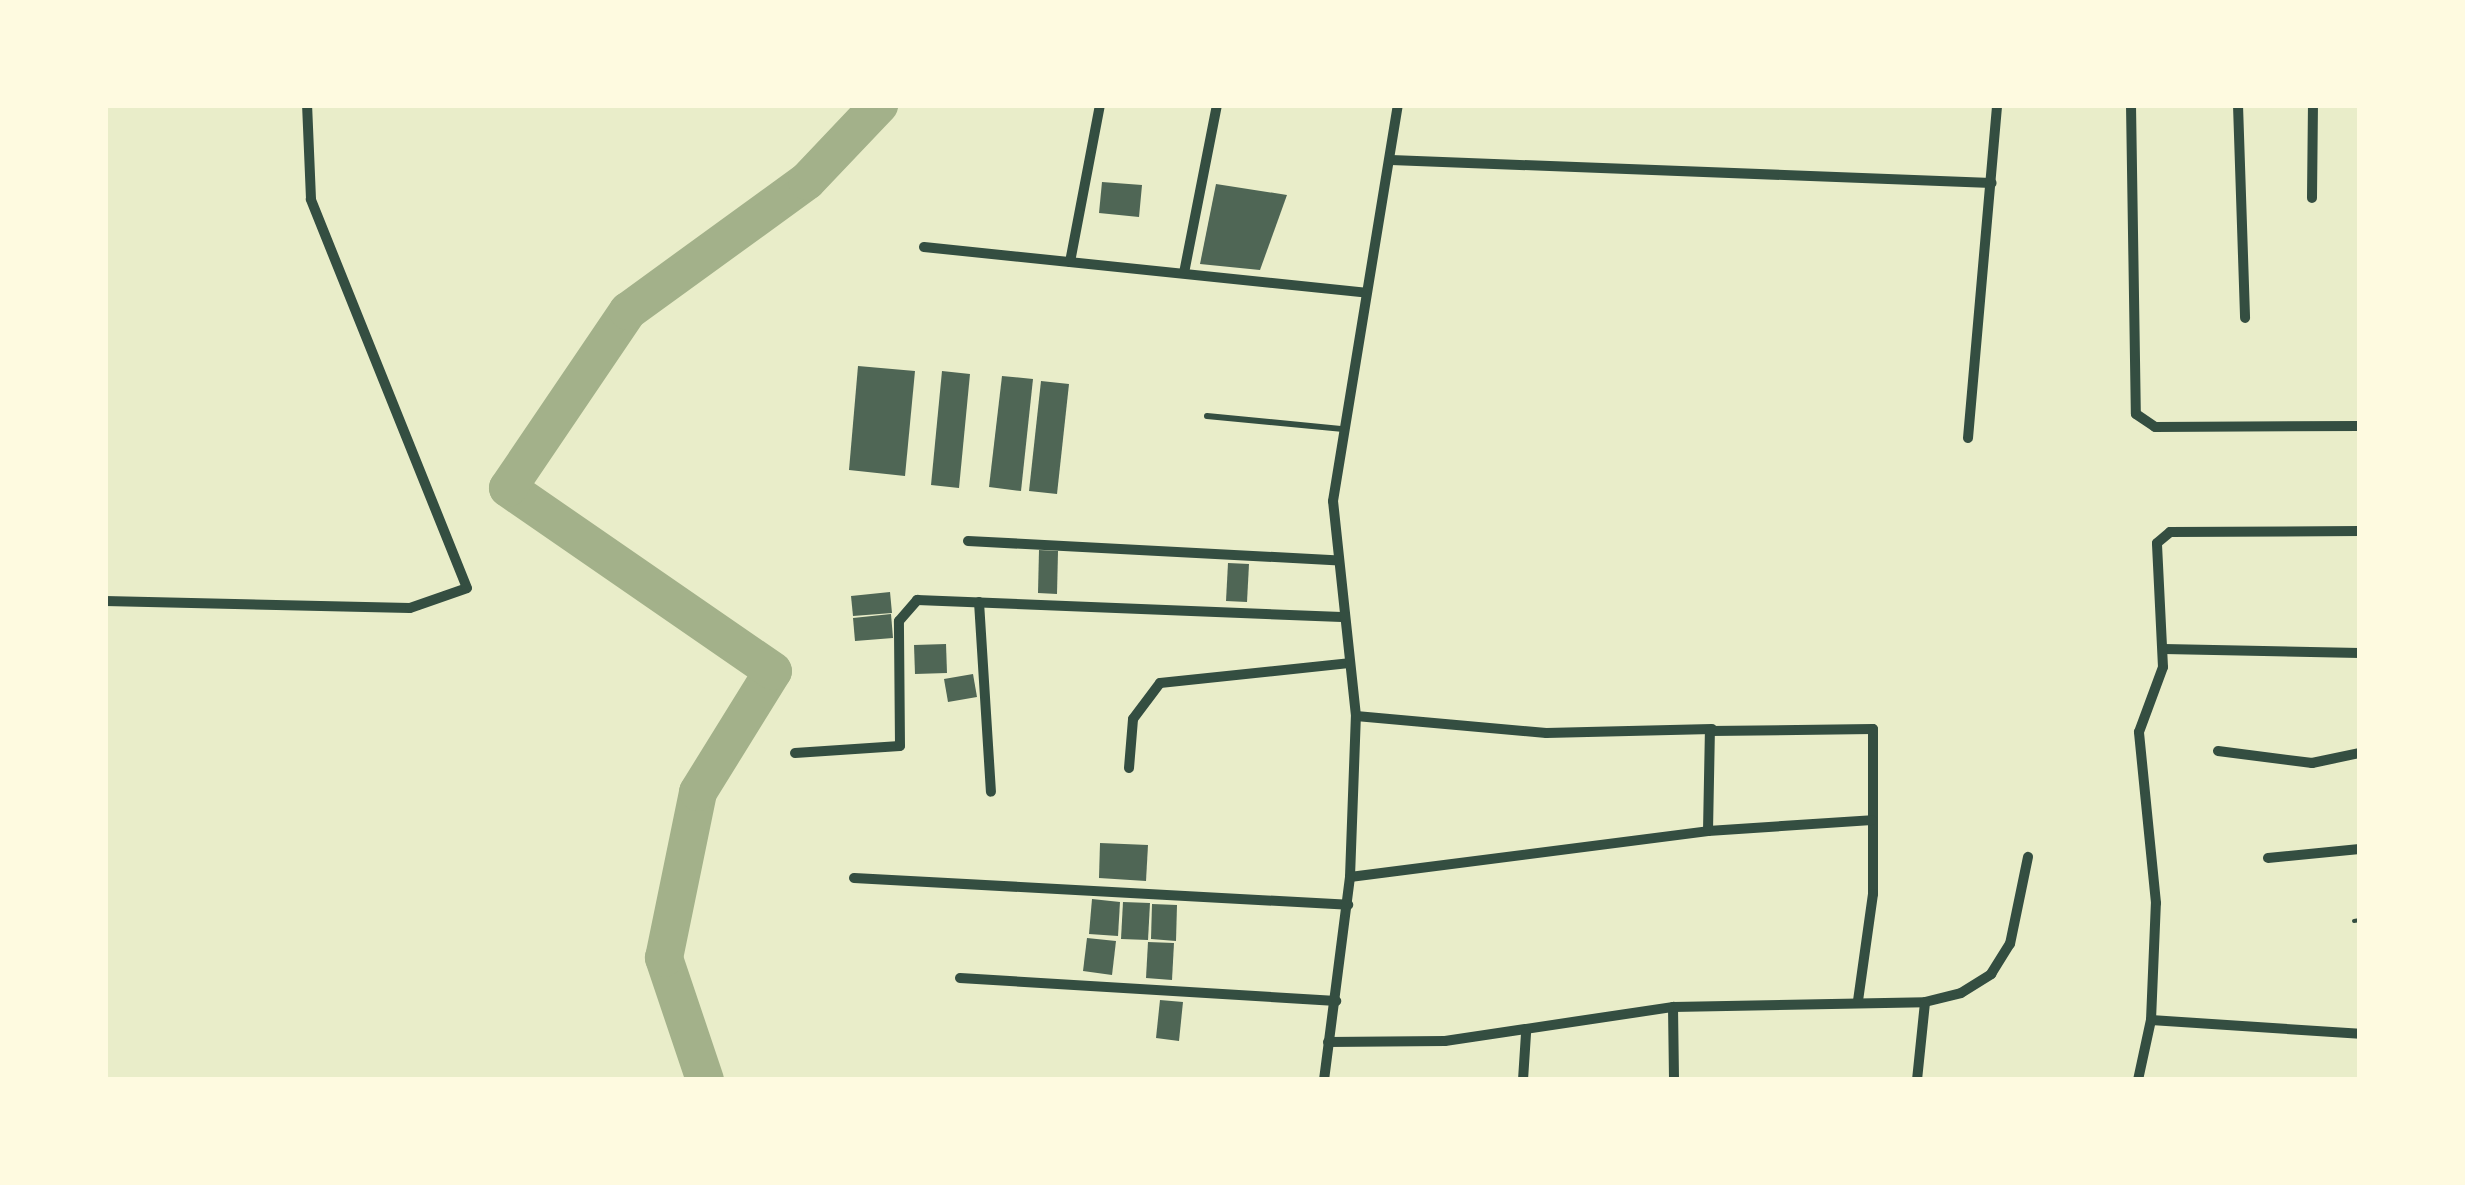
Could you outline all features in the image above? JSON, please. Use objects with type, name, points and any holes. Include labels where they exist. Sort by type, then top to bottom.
[{"type":"street","points":[[105,601],[410,608],[467,588],[320,227],[307,105]]},
{"type":"street","points":[[1070,262],[1100,105]]},
{"type":"street","points":[[1184,273],[1217,105]]},
{"type":"street","points":[[1324,1080],[1348,905],[1356,716],[1335,560],[1342,429],[1398,105]]},
{"type":"street","points":[[1968,438],[1997,105]]},
{"type":"street","points":[[2130,105],[2132,384],[2136,414],[2155,427],[2360,426]]},
{"type":"street","points":[[2238,105],[2244,318]]},
{"type":"street","points":[[2312,198],[2313,105]]},
{"type":"street","points":[[1391,160],[1992,183]]},
{"type":"street","points":[[924,246],[1366,293]]},
{"type":"street","points":[[2138,1080],[2152,1020],[2154,852],[2139,732],[2164,649],[2160,538],[2360,531]]},
{"type":"street","points":[[968,541],[1335,560]]},
{"type":"street","points":[[795,752],[900,746],[901,613],[916,600],[1342,617]]},
{"type":"street","points":[[979,602],[990,792]]},
{"type":"street","points":[[2164,649],[2360,653]]},
{"type":"street","points":[[1129,768],[1133,719],[1160,683],[1348,663]]},
{"type":"street","points":[[1356,716],[1546,733],[1869,726],[1872,820],[1858,1001]]},
{"type":"street","points":[[1708,831],[1712,730]]},
{"type":"street","points":[[2218,752],[2312,763],[2360,753]]},
{"type":"street","points":[[1350,877],[1708,831],[1872,820]]},
{"type":"street","points":[[2268,858],[2360,849]]},
{"type":"street","points":[[1328,1042],[1526,1033],[1673,1007],[1926,1002],[1992,974],[2010,944],[2028,857]]},
{"type":"street","points":[[854,878],[1348,905]]},
{"type":"street","points":[[960,978],[1336,1001]]},
{"type":"street","points":[[1917,1080],[1926,1002]]},
{"type":"street","points":[[1673,1007],[1674,1080]]},
{"type":"street","points":[[2152,1020],[2360,1034]]},
{"type":"street","points":[[1524,1080],[1526,1033]]},
{"type":"lane","points":[[1207,416],[1342,429]]},
{"type":"building","points":[[1102,182],[1142,185],[1139,217],[1099,213]]},
{"type":"building","points":[[1216,184],[1287,195],[1260,270],[1200,264]]},
{"type":"building","points":[[858,366],[915,371],[905,476],[849,470]]},
{"type":"building","points":[[942,371],[970,374],[959,488],[931,485]]},
{"type":"building","points":[[1002,376],[1033,379],[1021,491],[989,487]]},
{"type":"building","points":[[1041,381],[1069,384],[1057,494],[1029,491]]},
{"type":"building","points":[[1039,550],[1058,551],[1057,594],[1038,593]]},
{"type":"building","points":[[1228,563],[1249,564],[1247,602],[1226,601]]},
{"type":"building","points":[[890,592],[892,613],[853,616],[851,596]]},
{"type":"building","points":[[891,614],[893,638],[855,641],[853,618]]},
{"type":"building","points":[[946,644],[947,673],[915,674],[914,645]]},
{"type":"building","points":[[973,674],[977,697],[948,702],[944,679]]},
{"type":"building","points":[[1100,843],[1148,845],[1146,881],[1099,878]]},
{"type":"building","points":[[1092,899],[1120,902],[1118,936],[1089,934]]},
{"type":"building","points":[[1123,902],[1150,903],[1148,940],[1121,939]]},
{"type":"building","points":[[1152,904],[1177,905],[1176,941],[1151,939]]},
{"type":"building","points":[[1087,938],[1116,941],[1112,975],[1083,971]]},
{"type":"building","points":[[1148,942],[1174,943],[1172,980],[1146,978]]},
{"type":"building","points":[[1160,1000],[1183,1002],[1179,1041],[1156,1038]]},
{"type":"waterway","points":[[705,1080],[664,958],[698,792],[773,671],[508,488],[628,311],[807,181],[879,105]]}]
